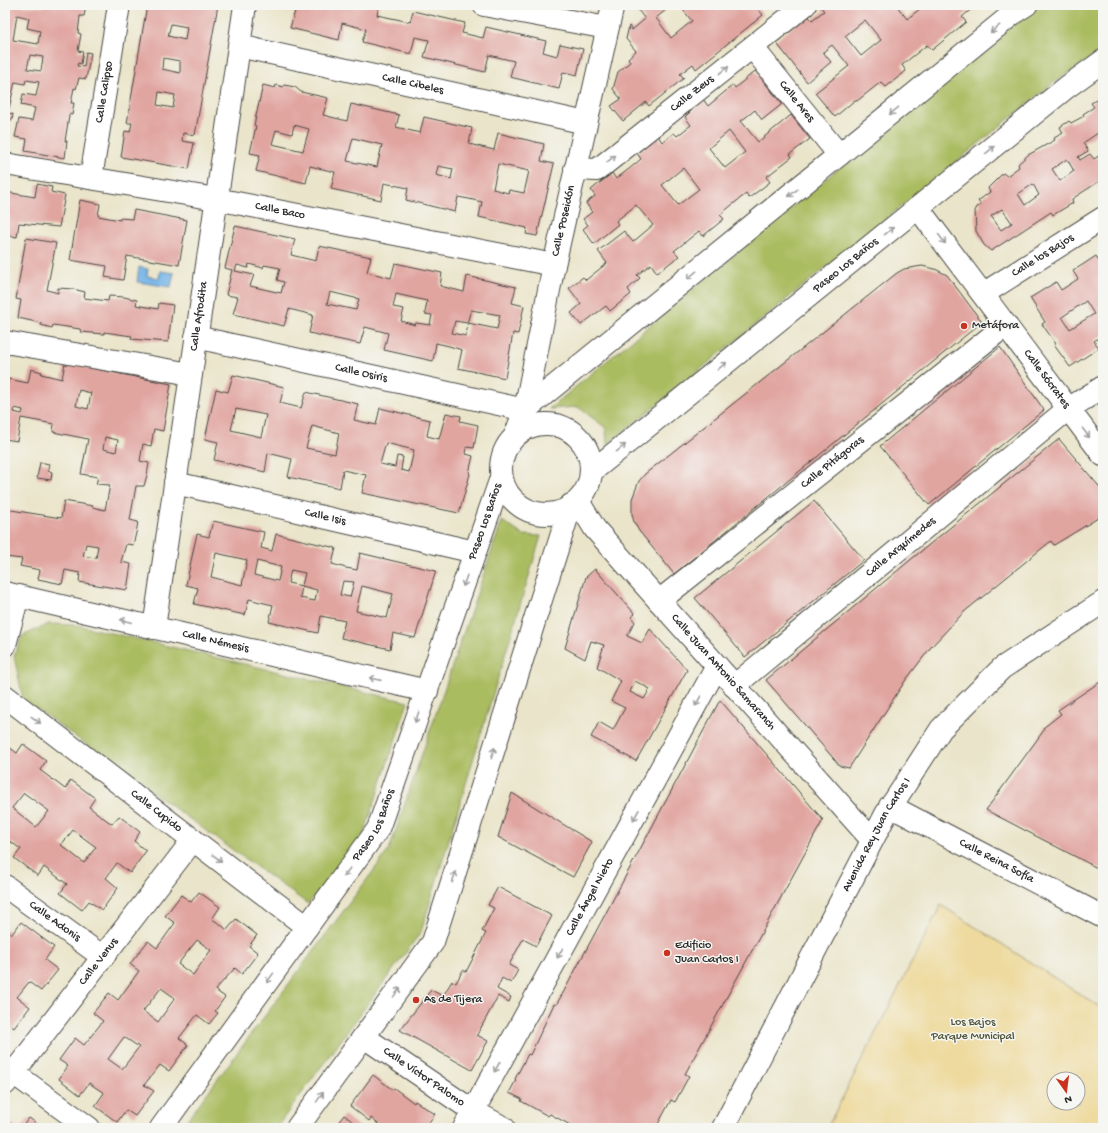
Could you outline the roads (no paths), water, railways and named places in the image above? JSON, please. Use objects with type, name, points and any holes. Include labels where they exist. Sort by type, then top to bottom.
[{"type":"street","name":"Calle Calipso","points":[[91,178],[119,5]]},
{"type":"street","name":"Calle Afrodita","points":[[154,628],[245,5]]},
{"type":"street","points":[[484,5],[607,28]]},
{"type":"street","name":"Calle Poseidón","points":[[515,436],[525,410],[554,265],[613,5]]},
{"type":"street","name":"Calle Zeus","points":[[575,170],[596,170],[753,48],[805,5]]},
{"type":"street","points":[[525,410],[1025,5]]},
{"type":"street","name":"Calle Cibeles","points":[[238,46],[586,123]]},
{"type":"street","name":"Calle Ares","points":[[753,48],[839,155]]},
{"type":"street","name":"Paseo Los Baños","points":[[591,472],[1067,87],[1103,61]]},
{"type":"street","name":"Calle Baco","points":[[5,164],[216,200],[554,265]]},
{"type":"street","name":"Calle Sócrates","points":[[918,208],[1103,455]]},
{"type":"street","name":"Calle los Bajos","points":[[983,294],[1103,218]]},
{"type":"street","name":"Calle Pitágoras","points":[[659,601],[1006,325]]},
{"type":"street","name":"Calle Osiris","points":[[196,337],[525,410]]},
{"type":"street","points":[[5,342],[191,374]]},
{"type":"street","name":"Calle Arquímedes","points":[[734,686],[1068,409],[1103,386]]},
{"type":"street","points":[[556,425],[572,432],[587,451],[591,472],[586,490],[574,503],[562,512],[553,514],[536,513],[520,506],[507,492],[501,478],[501,463],[506,448],[515,436],[529,427],[556,425]]},
{"type":"street","name":"Paseo Los Baños","points":[[162,1128],[378,829],[501,478]]},
{"type":"street","name":"Calle Isis","points":[[175,483],[475,552]]},
{"type":"street","points":[[297,1128],[433,942],[574,503]]},
{"type":"street","name":"Calle Juan Antonio Samaranch","points":[[574,503],[595,530],[872,840]]},
{"type":"street","points":[[5,645],[12,595]]},
{"type":"street","name":"Calle Némesis","points":[[12,595],[426,692]]},
{"type":"street","name":"Avenida Rey Juan Carlos I","points":[[724,1128],[890,806],[941,729],[1002,668],[1103,602]]},
{"type":"street","name":"Calle Ángel Nieto","points":[[468,1120],[717,666]]},
{"type":"street","name":"Calle Cupido","points":[[5,696],[307,927]]},
{"type":"street","name":"Calle Reina Sofía","points":[[890,806],[1103,916]]},
{"type":"street","name":"Calle Venus","points":[[8,1075],[103,957],[193,840]]},
{"type":"street","name":"Calle Adonis","points":[[5,886],[103,957]]},
{"type":"street","name":"Calle Víctor Palomo","points":[[364,1037],[468,1120],[504,1128]]},
{"type":"street","points":[[8,1075],[89,1128]]},
{"type":"water","points":[[139,267],[148,269],[147,276],[159,278],[160,271],[174,273],[171,287],[137,282]]},
{"type":"place","name":"Metáfora","points":[[964,326]]},
{"type":"place","name":"Edificio Juan Carlos I","points":[[667,953]]},
{"type":"place","name":"As de Tijera","points":[[416,1000]]},
{"type":"park label","name":"Los Bajos Parque Municipal","points":[[973,1030]]}]
